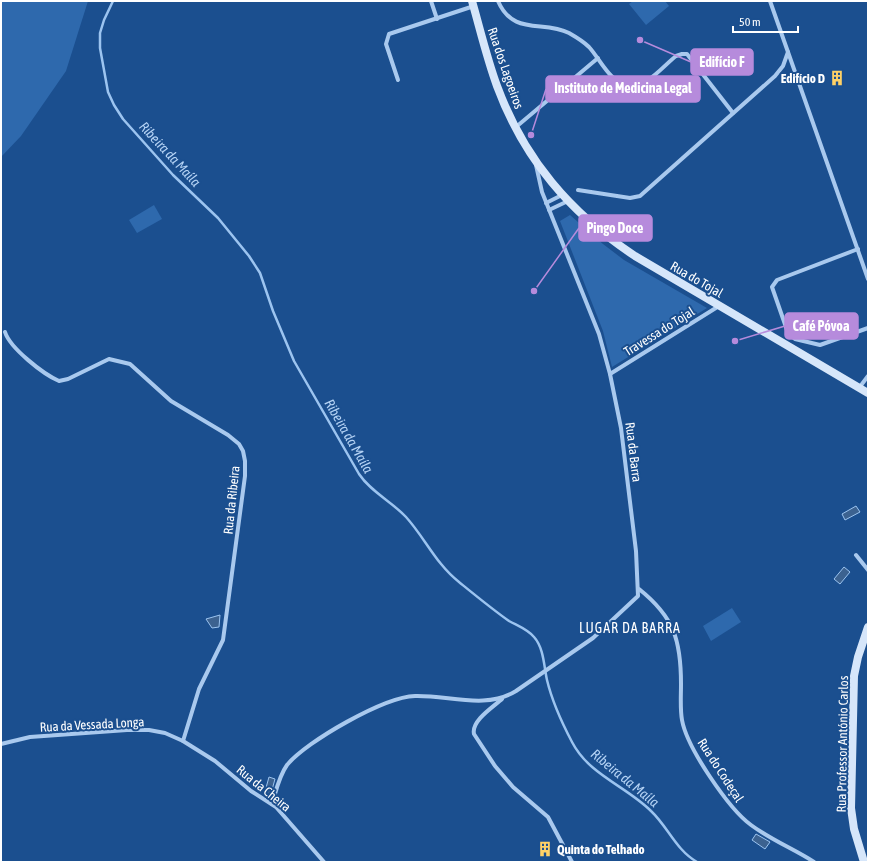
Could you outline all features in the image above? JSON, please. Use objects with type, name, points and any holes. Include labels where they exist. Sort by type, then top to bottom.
[{"type":"main road","name":"Rua dos Lagoeiros","points":[[473,4],[497,85],[516,127],[535,161]]},
{"type":"main road","name":"Rua do Tojal","points":[[535,161],[565,198],[607,236],[628,252],[868,393]]},
{"type":"main road","name":"Rua Professor António Carlos","points":[[864,862],[852,821],[851,799],[854,676],[860,650],[868,627]]},
{"type":"street","points":[[431,1],[437,19]]},
{"type":"street","points":[[498,1],[505,12],[515,21],[528,26],[565,31],[585,43],[616,80],[622,84],[632,85],[644,82],[679,55],[687,54],[733,113]]},
{"type":"street","points":[[770,1],[868,279]]},
{"type":"street","points":[[398,80],[386,44],[388,36],[437,19],[473,4]]},
{"type":"street","points":[[578,190],[637,198],[779,71],[788,52]]},
{"type":"street","points":[[516,127],[598,58]]},
{"type":"street","name":"Rua da Barra","points":[[535,161],[539,183],[546,203],[599,334],[610,374],[621,428],[639,589]]},
{"type":"street","points":[[546,203],[565,198]]},
{"type":"street","points":[[549,210],[565,198]]},
{"type":"street","points":[[858,250],[778,280],[772,287],[788,333],[795,339],[820,345],[868,328]]},
{"type":"street","name":"Travessa do Tojal","points":[[610,374],[719,306]]},
{"type":"street","name":"Rua da Ribeira","points":[[5,332],[8,340],[28,359],[59,381],[68,379],[110,359],[127,363],[174,403],[228,435],[239,444],[243,451],[245,476],[223,640],[199,689],[183,741]]},
{"type":"street","points":[[859,388],[868,376]]},
{"type":"street","points":[[856,555],[868,570]]},
{"type":"street","points":[[572,862],[548,817],[513,787],[495,766],[476,737],[474,731],[477,723],[504,697],[541,674],[593,638],[629,606],[638,596],[639,589]]},
{"type":"street","name":"Rua do Codeçal","points":[[639,589],[663,611],[674,634],[681,679],[682,721],[690,742],[702,764],[743,818],[761,832],[814,862]]},
{"type":"street","points":[[272,804],[284,769],[293,759],[333,730],[387,702],[409,696],[482,701],[504,697]]},
{"type":"street","name":"Rua da Vessada Longa","points":[[1,744],[30,737],[138,730],[161,732],[183,741]]},
{"type":"street","name":"Rua da Cheira","points":[[183,741],[215,761],[251,791],[272,804],[299,832],[324,862]]},
{"type":"shaded area","points":[[1,1],[88,1],[66,71],[21,136],[1,157]]},
{"type":"shaded area","points":[[633,1],[665,1],[669,6],[646,25],[629,4]]},
{"type":"shaded area","points":[[154,205],[162,219],[137,233],[129,220]]},
{"type":"shaded area","points":[[570,215],[624,260],[707,308],[612,367],[603,331],[560,221]]},
{"type":"shaded area","points":[[856,506],[860,512],[845,520],[842,514]]},
{"type":"shaded area","points":[[844,567],[850,572],[840,584],[834,579]]},
{"type":"shaded area","points":[[732,608],[741,622],[711,641],[703,626]]},
{"type":"shaded area","points":[[220,615],[219,627],[212,628],[206,619]]},
{"type":"shaded area","points":[[269,777],[275,779],[270,797],[264,795]]},
{"type":"shaded area","points":[[756,834],[770,842],[765,849],[752,840]]},
{"type":"waterway","name":"Ribeira da Maíla","points":[[113,1],[100,33],[100,48],[108,92],[114,105],[123,119],[173,175],[218,218],[249,256],[260,273],[273,311],[294,361],[359,474],[369,486],[406,517],[437,559],[451,575],[496,612],[534,637],[542,652],[547,680],[554,704],[568,735],[579,753],[598,772],[641,802],[651,811],[683,851],[697,862]]},
{"type":"place","name":"Edifício F","points":[[640,40]]},
{"type":"place","name":"Edifício D","points":[[837,78]]},
{"type":"place","name":"Instituto de Medicina Legal","points":[[531,135]]},
{"type":"place","name":"Pingo Doce","points":[[534,291]]},
{"type":"place","name":"Café Póvoa","points":[[735,341]]},
{"type":"place","name":"Quinta do Telhado","points":[[545,849]]},
{"type":"district","name":"LUGAR DA BARRA","points":[[630,628]]}]
